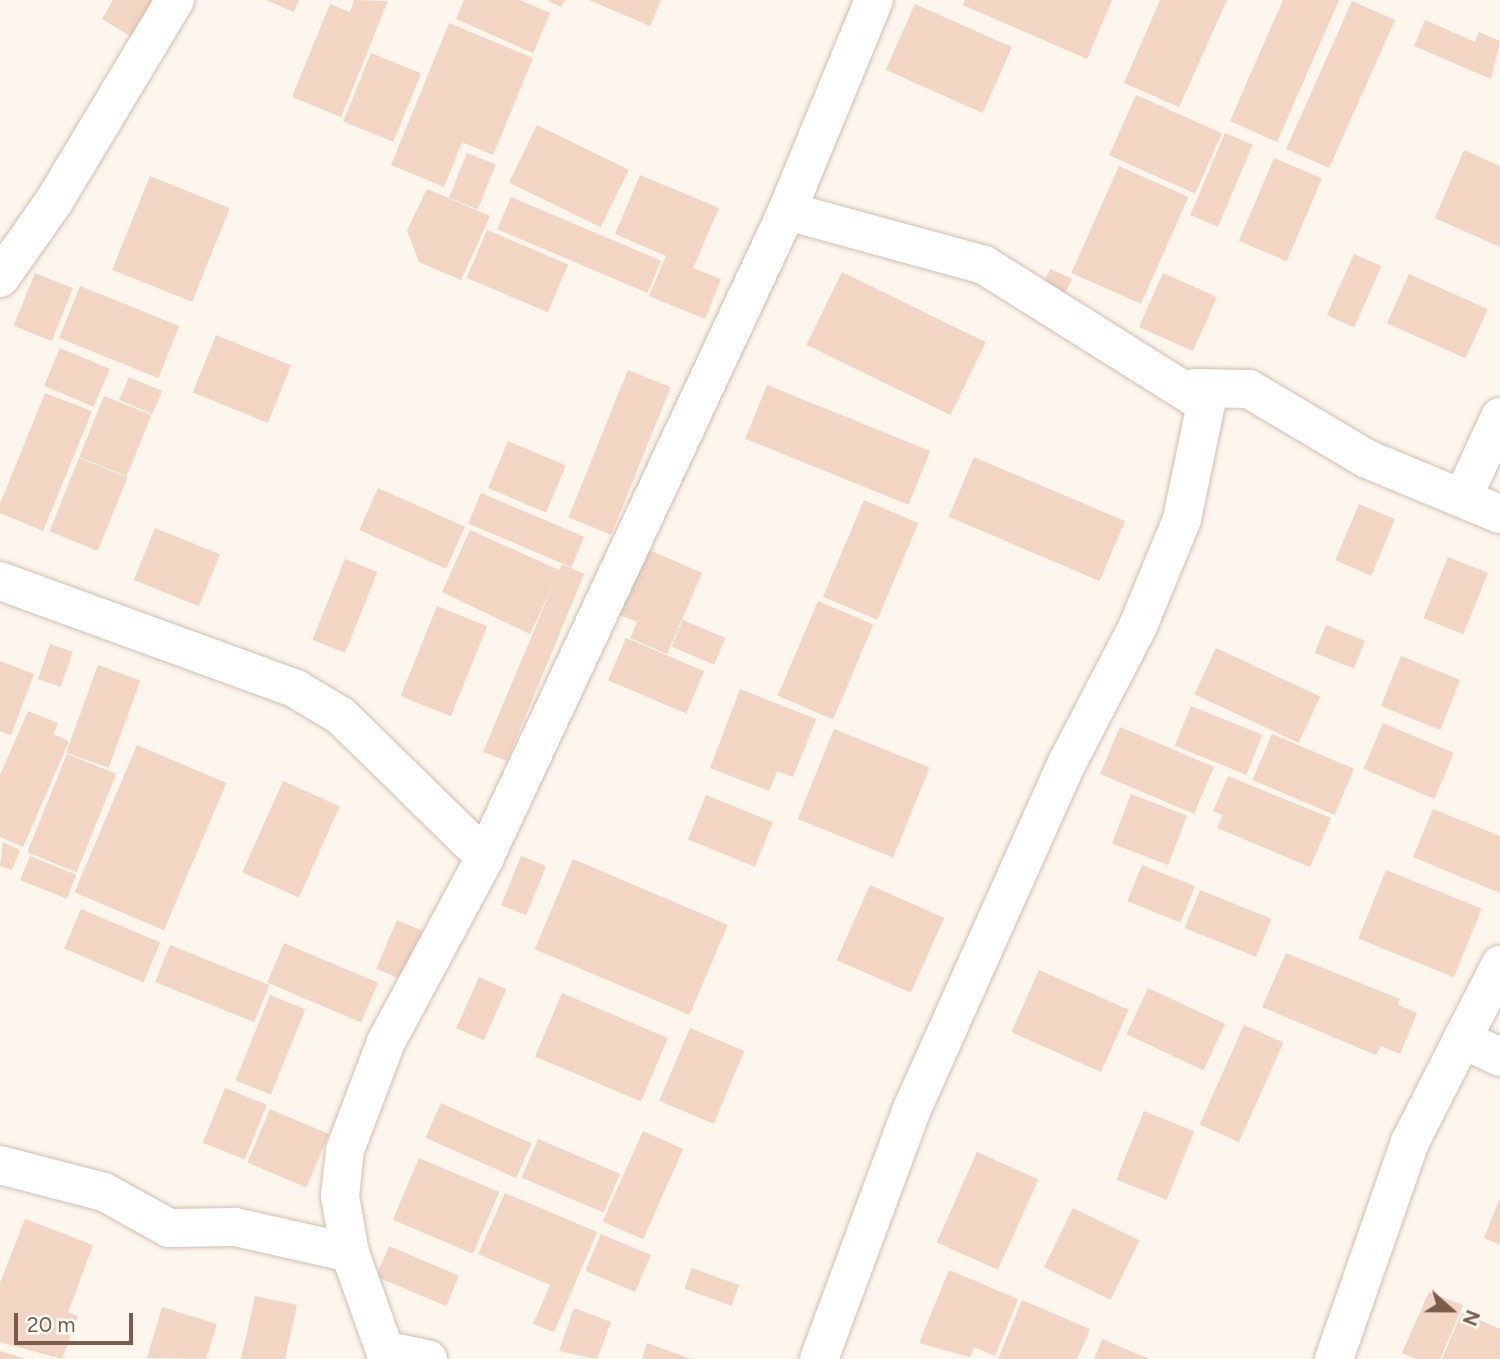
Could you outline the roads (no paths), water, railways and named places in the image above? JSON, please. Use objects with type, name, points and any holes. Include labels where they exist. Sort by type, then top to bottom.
[{"type":"street","points":[[0,278],[53,203],[175,0]]},
{"type":"street","points":[[428,1359],[388,1355],[350,1253],[340,1196],[345,1150],[386,1042],[485,857],[787,211],[874,0]]},
{"type":"street","points":[[787,211],[984,265],[1206,404]]},
{"type":"street","points":[[819,1359],[912,1109],[1067,763],[1143,614],[1182,519],[1206,404],[1195,388],[1249,389],[1367,459],[1500,514]]},
{"type":"street","points":[[1463,497],[1500,417]]},
{"type":"street","points":[[0,581],[296,689],[341,716],[485,857]]},
{"type":"street","points":[[1334,1359],[1382,1210],[1462,1039],[1500,965]]},
{"type":"street","points":[[1462,1039],[1500,1057]]},
{"type":"street","points":[[0,1165],[104,1192],[169,1228],[235,1227],[350,1253]]}]
